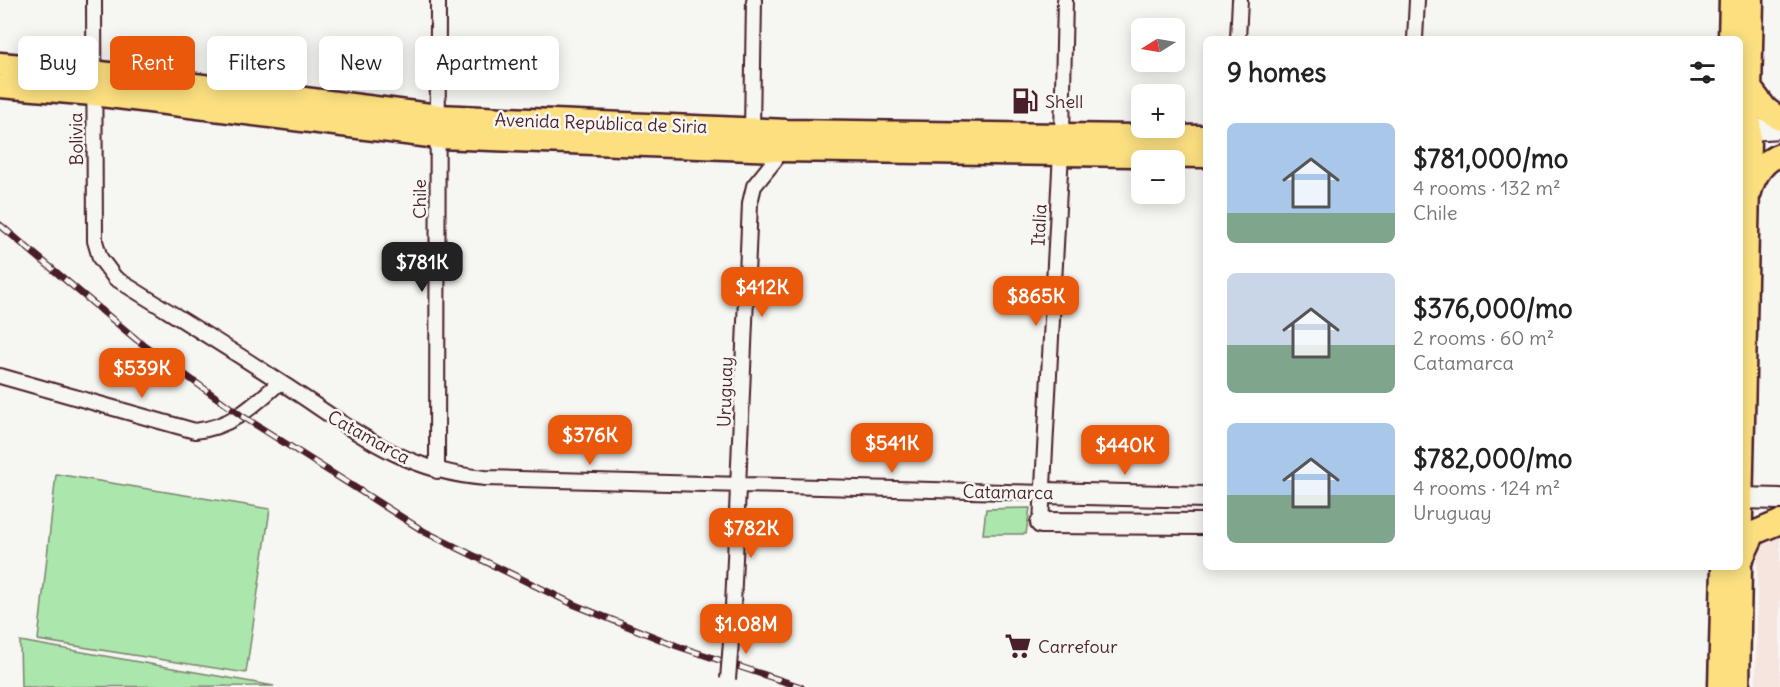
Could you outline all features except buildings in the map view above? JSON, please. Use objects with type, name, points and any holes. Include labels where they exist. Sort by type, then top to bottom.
[{"type":"main road","points":[[1730,36],[1731,0]]},
{"type":"main road","points":[[1743,381],[1745,142],[1752,0]]},
{"type":"main road","name":"Avenida República de Siria","points":[[0,64],[18,68]]},
{"type":"main road","name":"Avenida República de Siria","points":[[98,84],[438,127],[768,137]]},
{"type":"main road","name":"Avenida República de Siria","points":[[0,86],[18,85]]},
{"type":"main road","points":[[1749,88],[1766,108],[1780,119]]},
{"type":"main road","name":"Avenida República de Siria","points":[[438,127],[1061,144],[1203,156]]},
{"type":"main road","points":[[1745,142],[1780,128]]},
{"type":"main road","name":"Avenida República de Siria","points":[[1061,144],[1203,137]]},
{"type":"main road","points":[[1745,142],[1780,150]]},
{"type":"main road","points":[[1746,205],[1755,178],[1765,164],[1780,155]]},
{"type":"main road","name":"Catamarca","points":[[1044,493],[1203,496]]},
{"type":"main road","points":[[1743,498],[1780,499]]},
{"type":"main road","points":[[1743,522],[1780,522]]},
{"type":"main road","points":[[1743,552],[1754,533],[1780,522]]},
{"type":"main road","name":"Catamarca","points":[[1041,523],[1203,524]]},
{"type":"main road","points":[[1720,687],[1734,570]]},
{"type":"main road","points":[[1734,570],[1738,687]]},
{"type":"street","name":"Bolivia","points":[[94,0],[94,36]]},
{"type":"street","name":"Chile","points":[[437,471],[438,0]]},
{"type":"street","points":[[754,0],[768,137]]},
{"type":"street","name":"Italia","points":[[1041,523],[1061,144],[1065,0]]},
{"type":"street","points":[[1238,36],[1240,0]]},
{"type":"street","points":[[1415,36],[1417,0]]},
{"type":"street","name":"Bolivia","points":[[93,90],[95,241]]},
{"type":"street","name":"Uruguay","points":[[728,683],[740,486],[750,203],[768,137]]},
{"type":"street","name":"Catamarca","points":[[95,241],[100,258],[115,278],[280,382],[335,420],[399,458],[437,471],[485,478],[1044,493]]},
{"type":"street","points":[[0,376],[195,431],[212,429],[242,416],[280,382]]},
{"type":"shaded area","points":[[1776,529],[1780,530],[1780,687],[1756,687],[1758,549]]},
{"type":"green space","points":[[56,474],[270,509],[246,673],[38,640]]},
{"type":"green space","points":[[1030,508],[1026,534],[983,534],[986,509]]},
{"type":"green space","points":[[20,641],[274,686],[21,687]]},
{"type":"railway","points":[[0,225],[137,340],[242,416],[425,532],[575,605],[677,646],[801,687]]},
{"type":"place","name":"Shell","points":[[1025,101]]},
{"type":"place","name":"Carrefour","points":[[1018,646]]}]
